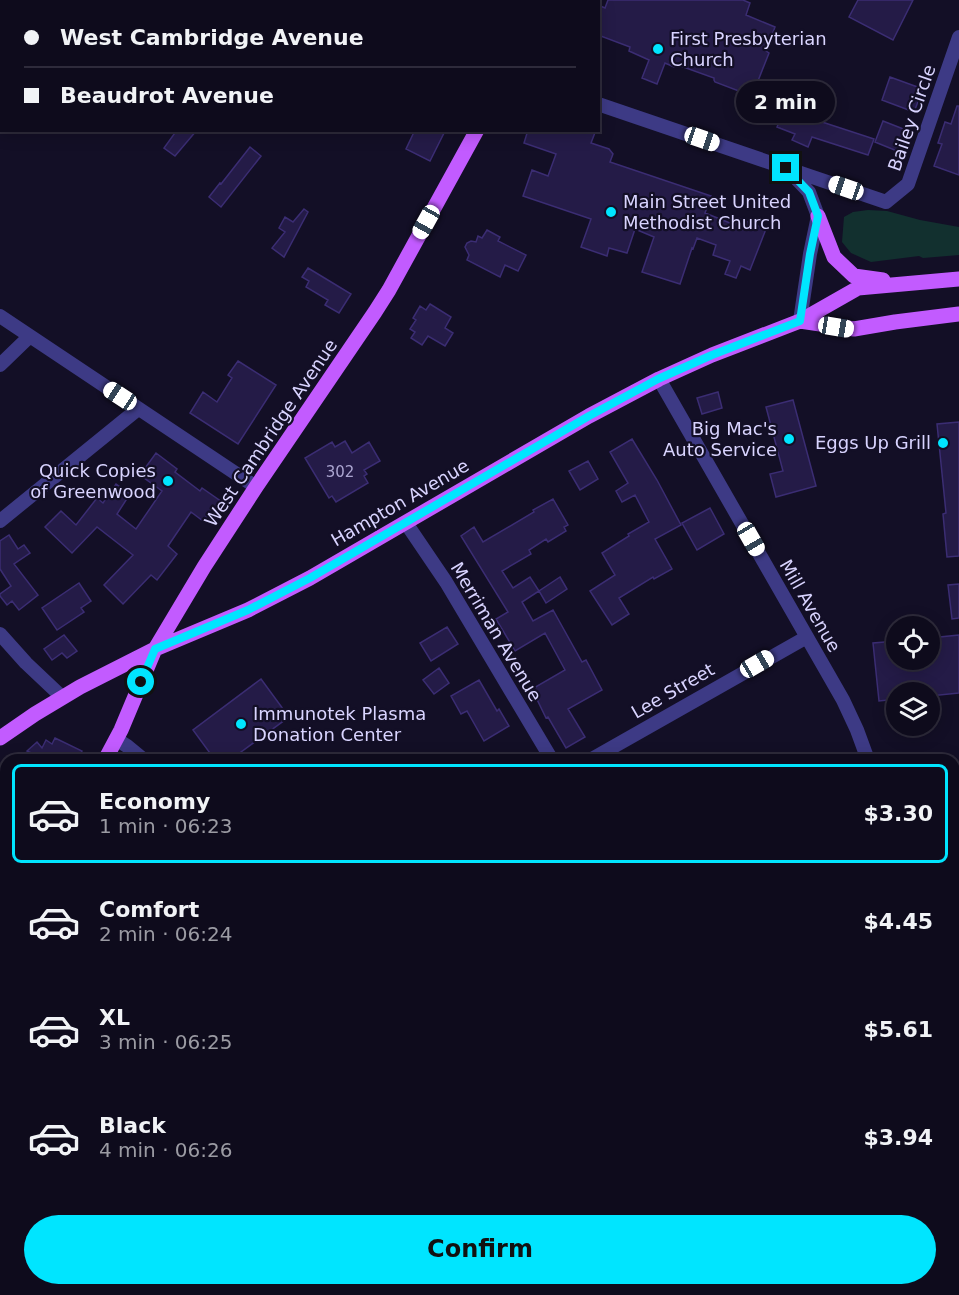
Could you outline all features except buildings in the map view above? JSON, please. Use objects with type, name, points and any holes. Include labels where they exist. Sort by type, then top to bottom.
[{"type":"main road","name":"West Cambridge Avenue","points":[[108,754],[155,649],[204,567],[256,487],[380,304],[476,132]]},
{"type":"main road","points":[[818,216],[834,257],[855,276],[907,284],[959,279]]},
{"type":"main road","name":"Hampton Avenue","points":[[0,738],[62,697],[155,649],[248,610],[310,578],[589,416],[658,379],[800,321],[858,288],[907,284]]},
{"type":"main road","points":[[800,321],[854,329],[959,314]]},
{"type":"street","name":"Bailey Circle","points":[[786,168],[886,202],[908,184],[959,37]]},
{"type":"street","points":[[600,105],[786,168],[809,192],[818,216],[800,321]]},
{"type":"street","points":[[0,316],[256,487]]},
{"type":"street","points":[[0,365],[30,336]]},
{"type":"street","name":"Mill Avenue","points":[[658,379],[843,700],[866,754]]},
{"type":"street","points":[[0,521],[138,408]]},
{"type":"street","name":"Merriman Avenue","points":[[406,523],[446,582],[548,754]]},
{"type":"street","points":[[0,634],[26,663],[62,697]]},
{"type":"street","name":"Lee Street","points":[[601,754],[807,637]]},
{"type":"street","points":[[116,739],[137,754]]},
{"type":"green space","points":[[887,211],[959,227],[959,255],[923,258],[919,256],[871,262],[851,253],[842,242],[844,217],[853,212]]},
{"type":"place","name":"First Presbyterian Church","points":[[658,49]]},
{"type":"place","name":"Main Street United Methodist Church","points":[[611,212]]},
{"type":"place","name":"Big Mac's Auto Service","points":[[789,439]]},
{"type":"place","name":"Eggs Up Grill","points":[[943,443]]},
{"type":"place","name":"Quick Copies of Greenwood","points":[[168,481]]},
{"type":"place","name":"Immunotek Plasma Donation Center","points":[[241,724]]},
{"type":"route","points":[[141,682],[155,649],[248,610],[310,578],[589,416],[658,379],[800,321],[818,216],[809,192],[786,168]]}]
